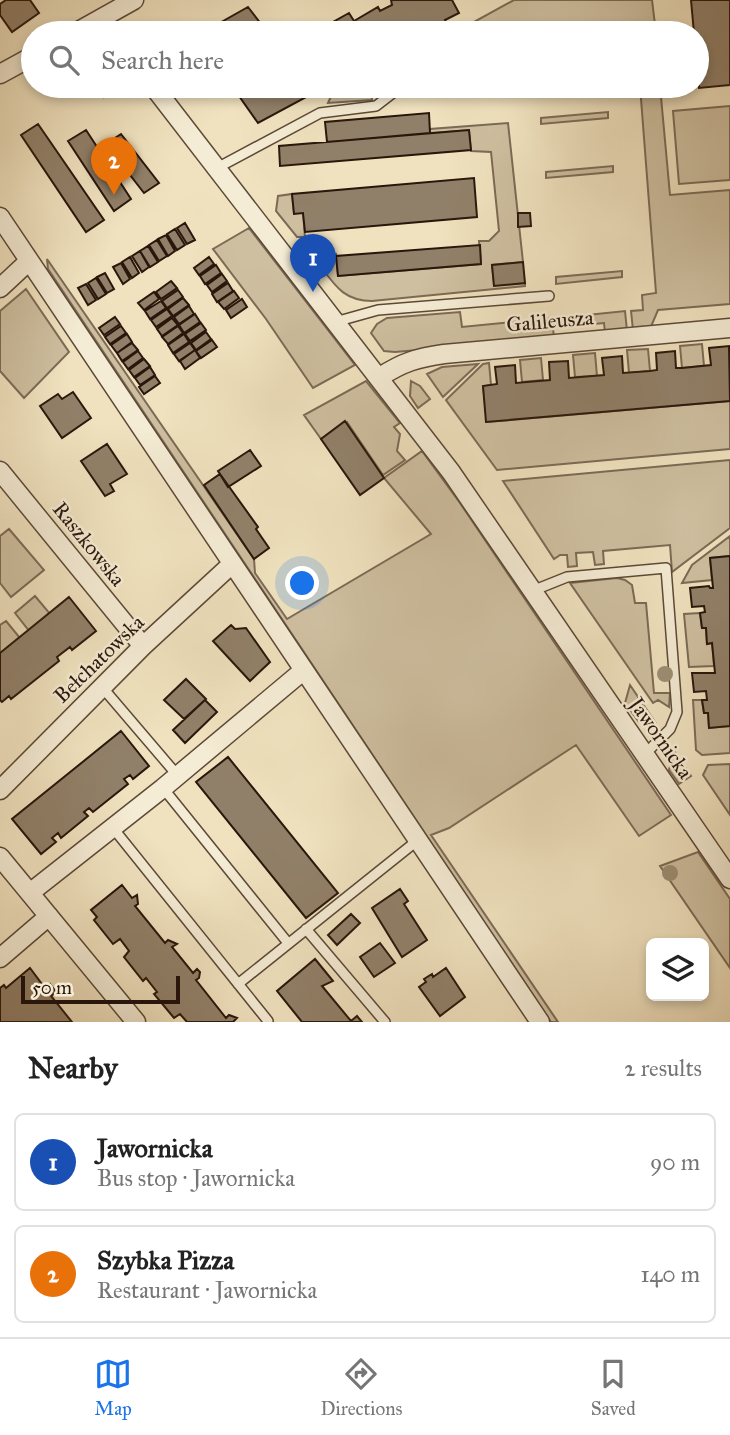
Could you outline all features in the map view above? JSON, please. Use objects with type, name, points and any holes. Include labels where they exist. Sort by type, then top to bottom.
[{"type":"street","points":[[112,21],[134,0]]},
{"type":"street","points":[[0,74],[21,63]]},
{"type":"street","name":"Jawornicka","points":[[162,98],[451,472],[730,879]]},
{"type":"street","points":[[0,217],[540,1022]]},
{"type":"street","points":[[0,288],[29,261]]},
{"type":"street","name":"Galileusza","points":[[380,377],[400,364],[416,358],[444,354],[730,328]]},
{"type":"street","name":"Raszkowska","points":[[0,471],[143,646]]},
{"type":"street","name":"Bełchatowska","points":[[0,790],[143,646],[232,564]]},
{"type":"street","points":[[31,892],[178,776],[304,670]]},
{"type":"street","points":[[0,857],[136,1022]]},
{"type":"street","points":[[0,958],[49,916]]},
{"type":"lane","points":[[217,168],[320,113],[376,106],[386,98]]},
{"type":"lane","points":[[335,322],[378,310],[550,296]]},
{"type":"lane","points":[[532,590],[567,577],[666,568],[677,712],[670,729],[645,754]]},
{"type":"lane","points":[[102,687],[178,776]]},
{"type":"lane","points":[[163,788],[288,943]]},
{"type":"lane","points":[[113,828],[268,1021]]},
{"type":"lane","points":[[238,984],[418,840]]},
{"type":"lane","points":[[306,929],[385,1022]]},
{"type":"shaded area","points":[[514,0],[652,0],[655,21],[476,21]]},
{"type":"shaded area","points":[[330,98],[372,98],[372,100],[328,103]]},
{"type":"shaded area","points":[[641,98],[661,98],[670,195],[730,190],[730,304],[658,310],[650,329],[633,330],[631,311],[643,310],[642,295],[656,293]]},
{"type":"shaded area","points":[[730,106],[730,180],[679,184],[673,111]]},
{"type":"shaded area","points":[[608,112],[608,118],[541,124],[541,118]]},
{"type":"shaded area","points":[[508,123],[523,262],[492,265],[494,285],[525,283],[525,286],[372,301],[348,296],[337,287],[321,267],[329,257],[336,254],[338,276],[481,264],[479,241],[489,241],[499,231],[491,152],[471,151],[469,130],[430,133],[430,129]]},
{"type":"shaded area","points":[[613,166],[613,172],[546,178],[546,172]]},
{"type":"shaded area","points":[[292,194],[294,213],[303,213],[305,237],[297,237],[276,211],[278,196]]},
{"type":"shaded area","points":[[249,228],[355,365],[313,388],[266,319],[213,249]]},
{"type":"shaded area","points":[[47,259],[254,559],[255,573],[287,619],[431,534],[384,478],[422,451],[671,815],[639,836],[576,745],[449,828],[431,835],[558,1022],[551,1022],[48,269]]},
{"type":"shaded area","points":[[622,271],[622,277],[556,284],[556,277]]},
{"type":"shaded area","points":[[26,289],[69,352],[24,398],[0,371],[0,311]]},
{"type":"shaded area","points":[[625,311],[627,331],[605,333],[604,323],[560,327],[559,318]]},
{"type":"shaded area","points":[[460,312],[462,327],[552,318],[554,338],[395,352],[384,351],[371,333],[377,324],[387,318]]},
{"type":"shaded area","points":[[702,344],[704,366],[682,368],[680,346]]},
{"type":"shaded area","points":[[648,349],[650,371],[629,373],[627,350]]},
{"type":"shaded area","points":[[595,353],[597,376],[575,377],[573,355]]},
{"type":"shaded area","points":[[541,358],[543,380],[522,382],[520,360]]},
{"type":"shaded area","points":[[489,363],[491,385],[483,386],[487,422],[730,401],[730,449],[497,470],[446,400],[483,364]]},
{"type":"shaded area","points":[[478,364],[443,397],[427,374],[442,367]]},
{"type":"shaded area","points":[[366,381],[400,423],[394,427],[400,434],[397,451],[405,460],[383,475],[347,422],[321,439],[304,415]]},
{"type":"shaded area","points":[[411,381],[420,386],[430,399],[418,408],[410,396]]},
{"type":"shaded area","points":[[730,460],[730,528],[672,572],[670,545],[603,551],[604,564],[595,565],[593,552],[576,553],[577,566],[568,567],[567,555],[554,559],[503,481]]},
{"type":"shaded area","points":[[9,529],[44,570],[11,597],[0,583],[0,536]]},
{"type":"shaded area","points":[[730,536],[730,556],[710,558],[712,580],[682,583],[692,565]]},
{"type":"shaded area","points":[[617,578],[632,585],[635,603],[646,603],[654,693],[670,693],[669,707],[658,700],[653,703],[570,583]]},
{"type":"shaded area","points":[[35,596],[51,615],[30,632],[15,613]]},
{"type":"shaded area","points":[[700,613],[702,628],[706,628],[707,644],[712,643],[714,666],[689,667],[684,614]]},
{"type":"shaded area","points":[[6,621],[20,638],[0,654],[0,625]]},
{"type":"shaded area","points":[[630,685],[655,722],[639,722],[625,703]]},
{"type":"shaded area","points":[[693,700],[702,700],[704,713],[708,713],[709,728],[730,726],[730,753],[702,755],[696,750]]},
{"type":"shaded area","points":[[674,751],[691,776],[679,784],[669,770]]},
{"type":"shaded area","points":[[730,764],[730,815],[703,775],[708,765]]},
{"type":"shaded area","points":[[698,852],[730,899],[730,968],[660,866]]},
{"type":"building","points":[[6,0],[30,0],[39,13],[28,21],[21,21],[21,26],[12,32],[0,15],[0,4]]},
{"type":"building","points":[[391,0],[452,0],[459,13],[446,21],[354,21],[378,7],[380,11],[392,5]]},
{"type":"building","points":[[691,0],[730,0],[730,85],[709,87],[709,21],[693,21]]},
{"type":"building","points":[[248,7],[259,21],[223,21]]},
{"type":"building","points":[[349,13],[354,21],[335,21]]},
{"type":"building","points":[[240,98],[304,98],[258,123]]},
{"type":"building","points":[[429,113],[430,133],[327,142],[325,122]]},
{"type":"building","points":[[38,124],[104,220],[86,232],[21,135]]},
{"type":"building","points":[[86,130],[131,199],[114,211],[68,141]]},
{"type":"building","points":[[469,130],[471,150],[280,166],[279,146]]},
{"type":"building","points":[[121,134],[159,183],[144,193],[106,144]]},
{"type":"building","points":[[474,178],[477,217],[305,232],[303,213],[294,214],[292,194]]},
{"type":"building","points":[[518,213],[530,213],[531,226],[518,227]]},
{"type":"building","points":[[185,223],[195,240],[187,244],[177,228]]},
{"type":"building","points":[[175,229],[185,245],[177,250],[167,234]]},
{"type":"building","points":[[166,235],[175,251],[168,256],[158,239]]},
{"type":"building","points":[[157,240],[167,256],[159,261],[149,245]]},
{"type":"building","points":[[480,245],[481,264],[338,276],[336,256]]},
{"type":"building","points":[[148,246],[158,262],[150,267],[140,251]]},
{"type":"building","points":[[140,251],[149,267],[142,272],[132,256]]},
{"type":"building","points":[[130,257],[139,273],[132,278],[122,262]]},
{"type":"building","points":[[209,257],[214,264],[199,275],[194,268]]},
{"type":"building","points":[[523,262],[525,283],[494,286],[492,265]]},
{"type":"building","points":[[121,263],[130,279],[123,284],[113,267]]},
{"type":"building","points":[[216,265],[221,273],[205,284],[200,276]]},
{"type":"building","points":[[105,273],[114,289],[107,293],[97,277]]},
{"type":"building","points":[[222,274],[227,281],[212,292],[207,285]]},
{"type":"building","points":[[96,278],[106,294],[98,299],[88,283]]},
{"type":"building","points":[[171,281],[177,288],[161,299],[156,292]]},
{"type":"building","points":[[228,283],[233,291],[217,302],[212,294]]},
{"type":"building","points":[[86,284],[96,300],[88,305],[78,288]]},
{"type":"building","points":[[178,290],[183,297],[167,308],[162,301]]},
{"type":"building","points":[[234,291],[239,298],[224,309],[218,302]]},
{"type":"building","points":[[154,292],[159,299],[144,310],[138,303]]},
{"type":"building","points":[[183,298],[189,305],[173,316],[168,309]]},
{"type":"building","points":[[242,299],[247,307],[231,318],[226,310]]},
{"type":"building","points":[[161,301],[166,308],[150,319],[145,311]]},
{"type":"building","points":[[189,306],[194,314],[179,324],[174,317]]},
{"type":"building","points":[[167,309],[172,316],[156,327],[151,320]]},
{"type":"building","points":[[195,314],[200,322],[184,333],[179,325]]},
{"type":"building","points":[[115,317],[120,324],[104,335],[99,328]]},
{"type":"building","points":[[172,318],[178,325],[162,336],[157,329]]},
{"type":"building","points":[[201,323],[206,330],[190,341],[185,334]]},
{"type":"building","points":[[121,326],[126,333],[110,344],[105,337]]},
{"type":"building","points":[[178,326],[183,333],[168,344],[162,337]]},
{"type":"building","points":[[206,332],[211,339],[196,350],[191,343]]},
{"type":"building","points":[[127,334],[132,342],[117,353],[111,345]]},
{"type":"building","points":[[184,334],[189,342],[173,353],[168,345]]},
{"type":"building","points":[[212,340],[217,347],[201,358],[196,351]]},
{"type":"building","points":[[132,343],[138,350],[122,361],[117,353]]},
{"type":"building","points":[[190,343],[195,350],[179,361],[174,354]]},
{"type":"building","points":[[729,346],[730,401],[486,422],[483,386],[497,384],[495,367],[515,365],[516,383],[550,380],[549,362],[568,361],[569,378],[604,375],[602,358],[622,356],[623,373],[650,371],[657,370],[656,353],[675,351],[676,368],[682,368],[711,365],[709,348]]},
{"type":"building","points":[[195,350],[200,358],[185,369],[180,361]]},
{"type":"building","points":[[138,351],[143,358],[128,369],[123,362]]},
{"type":"building","points":[[144,359],[150,366],[134,377],[129,370]]},
{"type":"building","points":[[150,367],[155,375],[140,385],[135,378]]},
{"type":"building","points":[[155,376],[160,383],[144,394],[139,387]]},
{"type":"building","points":[[73,392],[91,418],[62,438],[40,406],[58,394],[62,399]]},
{"type":"building","points":[[345,421],[384,478],[360,495],[321,439]]},
{"type":"building","points":[[107,444],[127,474],[110,484],[114,491],[105,496],[81,461]]},
{"type":"building","points":[[250,450],[261,466],[228,487],[218,471]]},
{"type":"building","points":[[220,474],[258,527],[256,529],[269,548],[254,559],[204,485]]},
{"type":"building","points":[[730,556],[730,726],[709,728],[708,713],[704,713],[702,700],[707,700],[706,691],[694,692],[692,673],[715,673],[712,643],[707,644],[706,628],[702,628],[700,613],[705,612],[704,606],[692,607],[690,588],[713,588],[710,558]]},
{"type":"building","points":[[69,597],[96,631],[72,650],[70,647],[57,657],[59,661],[11,699],[9,696],[2,702],[0,653]]},
{"type":"building","points":[[231,625],[235,629],[246,628],[270,662],[250,681],[213,641]]},
{"type":"building","points":[[186,679],[206,699],[184,719],[164,700]]},
{"type":"building","points":[[205,700],[217,712],[185,743],[173,730]]},
{"type":"building","points":[[121,731],[149,766],[133,779],[130,775],[124,779],[128,784],[93,812],[89,808],[84,812],[88,816],[61,838],[58,833],[52,838],[56,842],[41,854],[12,819]]},
{"type":"building","points":[[228,757],[338,893],[306,918],[196,782]]},
{"type":"building","points":[[122,885],[132,898],[137,895],[138,904],[135,906],[165,943],[168,940],[177,944],[172,947],[193,973],[197,969],[200,972],[196,980],[226,1018],[229,1015],[237,1018],[233,1022],[187,1022],[180,1014],[174,1018],[154,994],[157,992],[146,978],[143,981],[124,957],[129,951],[120,939],[113,944],[94,920],[97,917],[91,910]]},
{"type":"building","points":[[400,889],[408,901],[404,904],[427,940],[402,957],[372,908]]},
{"type":"building","points":[[351,914],[360,923],[337,945],[328,935]]},
{"type":"building","points":[[380,943],[395,963],[374,977],[360,957]]},
{"type":"building","points":[[315,959],[333,981],[322,986],[351,1021],[357,1016],[362,1022],[302,1022],[277,991]]},
{"type":"building","points":[[30,968],[45,988],[50,984],[56,992],[51,996],[72,1022],[0,1022],[0,988],[4,985],[6,988]]},
{"type":"building","points":[[446,968],[465,997],[440,1016],[419,987],[426,982],[424,979],[432,974],[433,977]]},
{"type":"place","name":"Szybka Pizza","points":[[114,195]]},
{"type":"place","name":"Jawornicka","points":[[313,292]]}]
